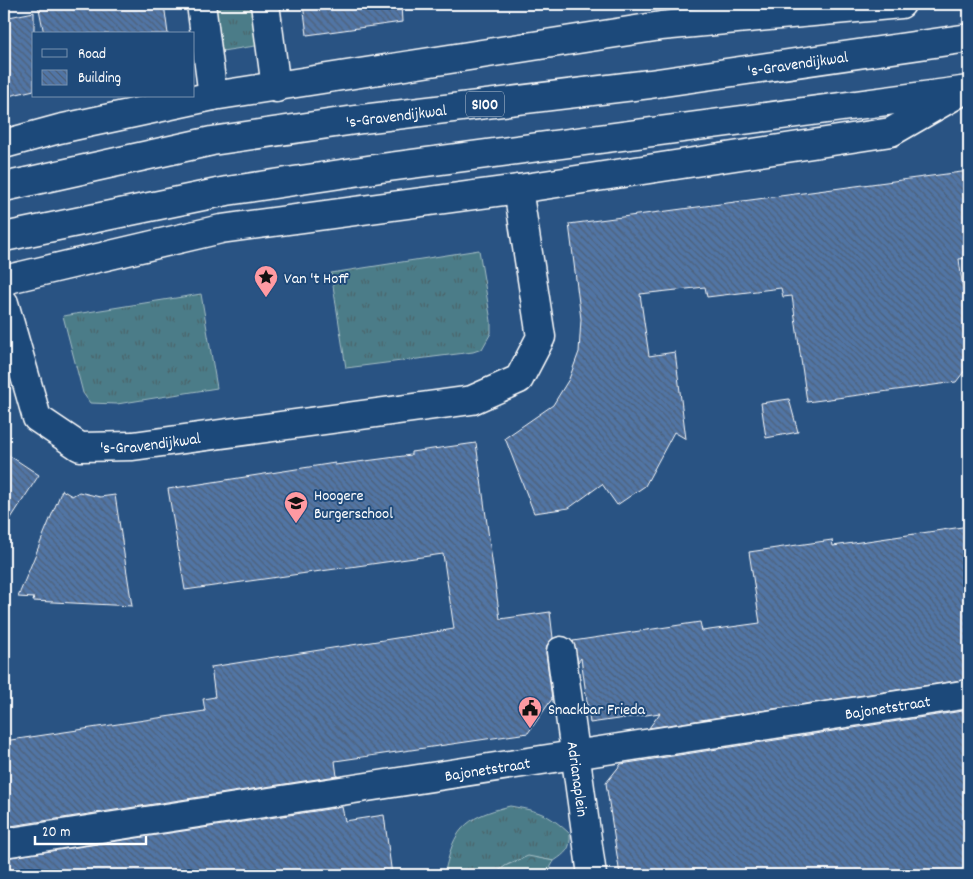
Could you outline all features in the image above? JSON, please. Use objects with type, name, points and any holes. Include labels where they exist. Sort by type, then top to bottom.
[{"type":"street","points":[[201,4],[213,96]]},
{"type":"street","points":[[265,4],[276,88]]},
{"type":"street","points":[[4,144],[59,129],[213,96],[276,88],[661,26],[901,4]]},
{"type":"street","name":"'s-Gravendijkwal","points":[[4,187],[212,141],[362,119],[650,84],[969,38]]},
{"type":"street","points":[[4,280],[222,230],[518,189],[892,132],[966,90]]},
{"type":"street","points":[[4,237],[78,220],[246,188],[381,168],[966,90]]},
{"type":"street","name":"'s-Gravendijkwal","points":[[4,303],[37,418],[80,447],[133,446],[472,400],[519,379],[541,337],[518,189]]},
{"type":"street","name":"Adrianaplein","points":[[561,652],[592,875]]},
{"type":"street","name":"Bajonetstraat","points":[[4,843],[969,694]]},
{"type":"green space","points":[[215,4],[255,4],[262,45],[222,51]]},
{"type":"green space","points":[[479,250],[491,321],[491,333],[482,349],[473,352],[346,368],[331,273]]},
{"type":"green space","points":[[201,294],[217,388],[117,404],[90,403],[83,393],[63,316]]},
{"type":"green space","points":[[510,806],[549,817],[570,834],[570,843],[562,856],[554,861],[536,858],[522,859],[509,864],[494,875],[445,875],[453,844],[463,827],[479,816]]},
{"type":"green space","points":[[528,856],[554,861],[546,875],[494,875],[505,866]]},
{"type":"building","points":[[38,4],[164,4],[168,32],[44,32]]},
{"type":"building","points":[[303,4],[401,4],[402,22],[307,35]]},
{"type":"building","points":[[34,12],[32,90],[4,97],[4,18]]},
{"type":"building","points":[[969,171],[969,258],[959,259],[969,336],[969,365],[956,382],[807,402],[792,296],[783,297],[781,288],[707,297],[705,287],[640,294],[649,356],[675,352],[686,439],[674,432],[645,486],[617,505],[602,484],[569,508],[534,513],[505,438],[553,405],[569,379],[579,352],[581,319],[569,224]]},
{"type":"building","points":[[789,399],[798,432],[766,438],[761,403]]},
{"type":"building","points":[[476,443],[500,619],[550,612],[553,638],[547,645],[546,653],[552,699],[528,733],[335,761],[337,776],[4,827],[4,741],[205,711],[203,699],[215,697],[211,667],[454,629],[443,554],[185,590],[168,489],[335,463],[335,465],[411,455],[411,452]]},
{"type":"building","points":[[4,452],[39,475],[4,529]]},
{"type":"building","points":[[62,490],[72,496],[79,492],[100,497],[115,495],[132,606],[33,601],[34,598],[18,597]]},
{"type":"building","points":[[969,526],[969,679],[649,728],[660,713],[590,723],[581,658],[578,662],[573,641],[700,622],[702,631],[760,623],[749,552],[832,540],[833,546]]},
{"type":"building","points":[[969,710],[969,875],[620,875],[606,783],[621,764]]},
{"type":"building","points":[[342,807],[345,821],[384,815],[392,875],[4,875],[4,858]]},
{"type":"place","name":"Van 't Hoff","points":[[266,298]]},
{"type":"place","name":"Hoogere Burgerschool","points":[[296,524]]},
{"type":"place","name":"Snackbar Frieda","points":[[530,729]]}]
